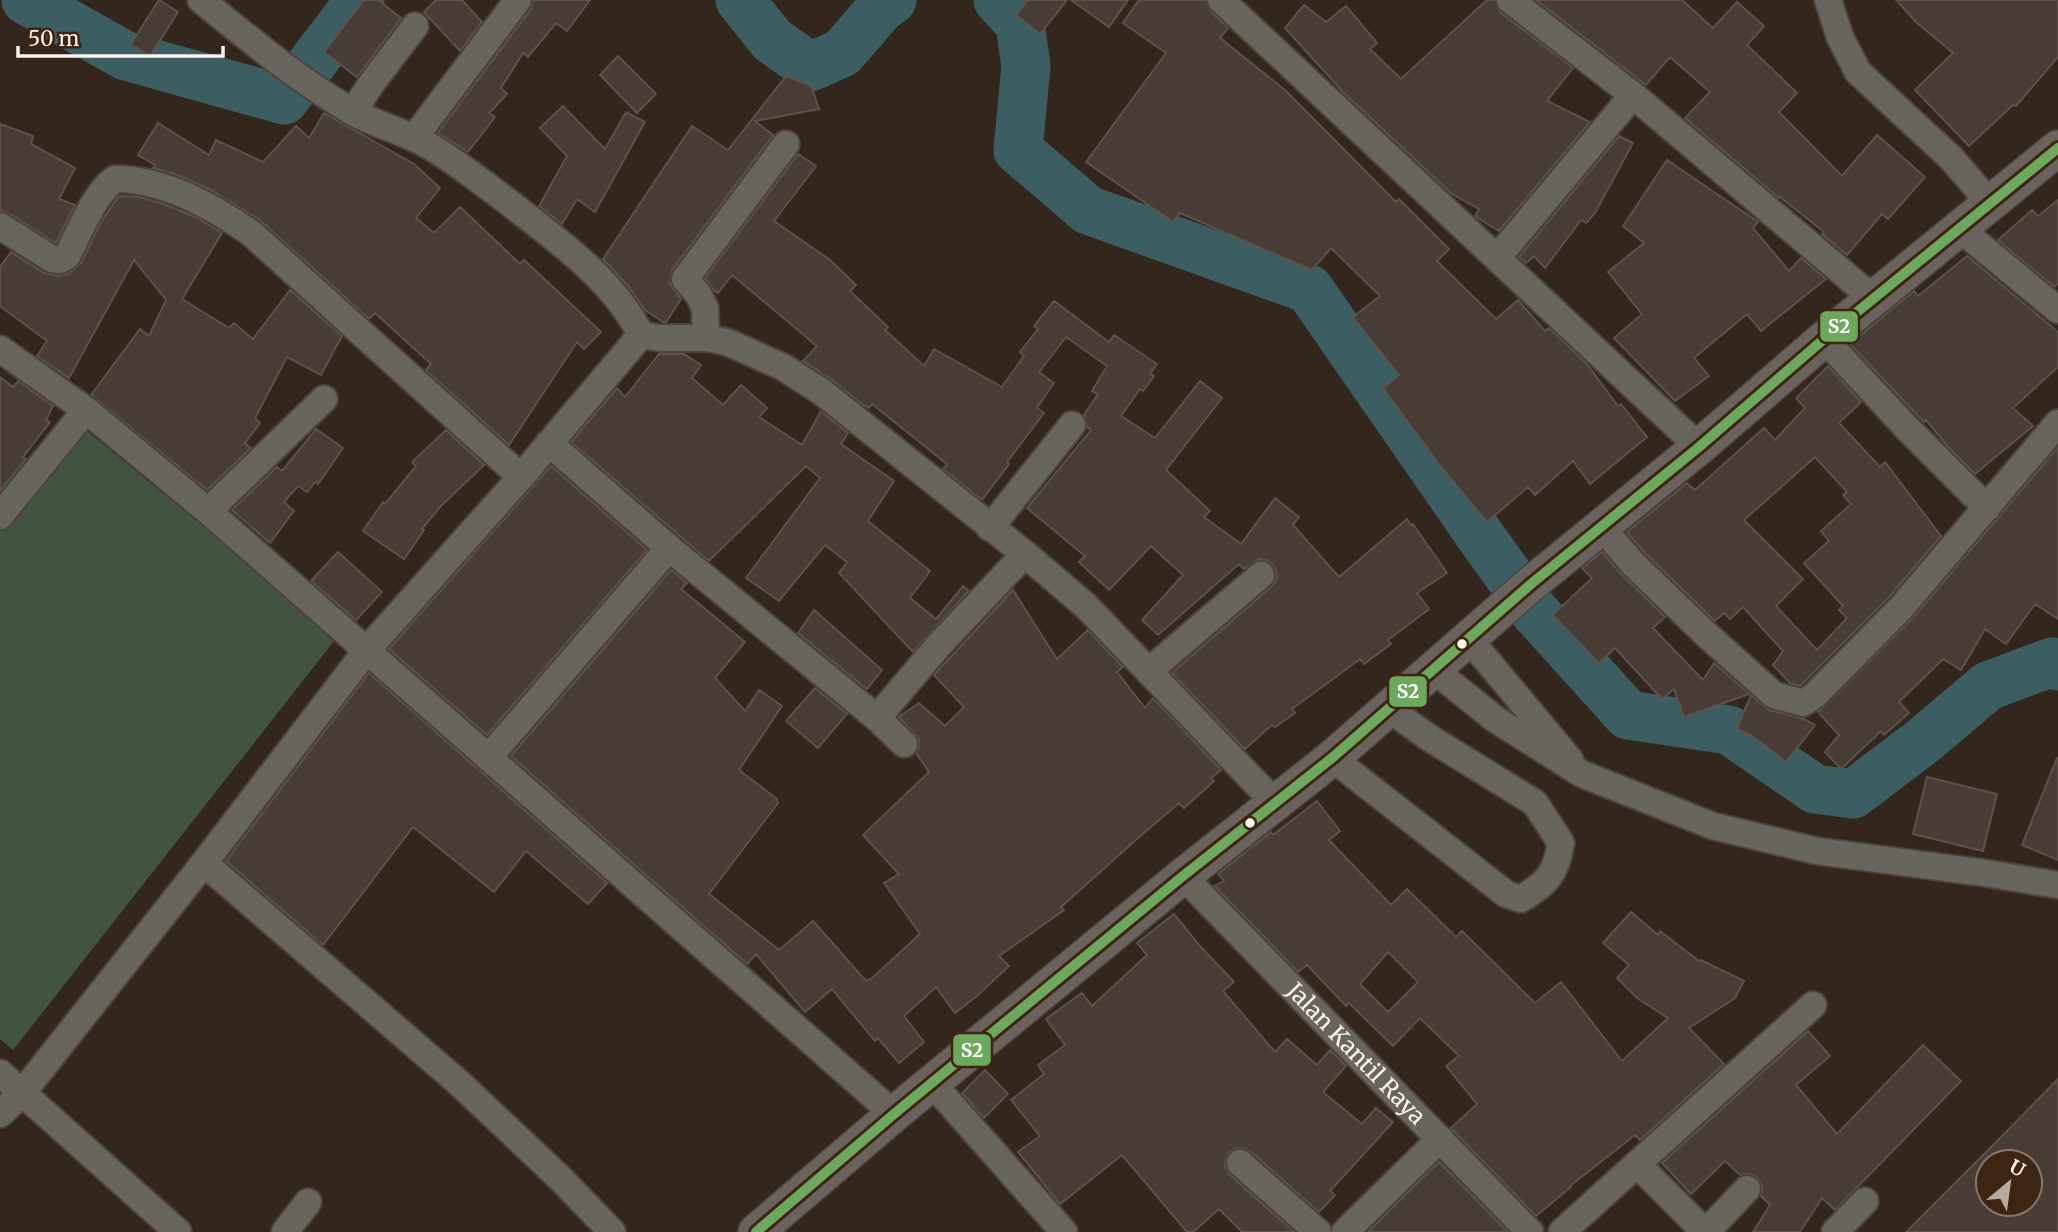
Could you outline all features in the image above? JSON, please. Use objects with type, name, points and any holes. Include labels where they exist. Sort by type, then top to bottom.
[{"type":"main road","points":[[756,1232],[894,1114],[1183,876],[1332,758],[1531,584],[2058,148]]},
{"type":"street","points":[[201,0],[269,55],[349,110],[391,131],[414,138],[485,184],[550,234],[592,272],[629,315],[641,335]]},
{"type":"street","points":[[414,138],[518,0]]},
{"type":"street","points":[[1221,0],[1699,447]]},
{"type":"street","points":[[1510,0],[1633,94],[1875,300]]},
{"type":"street","points":[[1828,0],[1840,37],[1858,72],[1951,158],[1990,203]]},
{"type":"street","points":[[349,110],[415,26]]},
{"type":"street","points":[[1497,258],[1633,94]]},
{"type":"street","points":[[706,338],[705,308],[698,294],[685,279],[786,144]]},
{"type":"street","points":[[0,226],[52,259],[60,260],[66,256],[103,190],[115,179],[162,188],[203,202],[251,233],[521,477]]},
{"type":"street","points":[[1960,229],[2058,310]]},
{"type":"street","points":[[641,335],[660,338],[706,338],[727,342],[783,367],[822,392],[1086,606],[1275,803]]},
{"type":"street","points":[[0,1114],[23,1092],[204,863],[367,650],[521,477],[641,335]]},
{"type":"street","points":[[1824,340],[1906,428],[1987,508]]},
{"type":"street","points":[[3,356],[86,410],[208,511],[894,1114]]},
{"type":"street","points":[[208,511],[324,399]]},
{"type":"street","points":[[0,516],[86,410]]},
{"type":"street","points":[[1601,526],[1642,573],[1774,695],[1803,703],[1815,695],[1901,608],[2058,423]]},
{"type":"street","points":[[990,528],[1072,425]]},
{"type":"street","points":[[549,443],[669,548],[904,744]]},
{"type":"street","points":[[488,758],[669,548]]},
{"type":"street","points":[[877,719],[939,646],[1025,554]]},
{"type":"street","points":[[1149,671],[1261,575]]},
{"type":"street","points":[[1469,639],[1582,774]]},
{"type":"street","points":[[1434,670],[1496,719],[1582,774],[1713,826],[1817,851],[2058,885]]},
{"type":"street","points":[[1332,758],[1506,894],[1521,899],[1542,886],[1557,866],[1561,844],[1535,803],[1427,737],[1388,708]]},
{"type":"street","points":[[204,863],[451,1074],[612,1232]]},
{"type":"street","name":"Jalan Kantil Raya","points":[[1183,876],[1530,1232]]},
{"type":"street","points":[[1562,1232],[1813,1005]]},
{"type":"street","points":[[0,1073],[178,1232]]},
{"type":"street","points":[[932,1083],[1064,1232]]},
{"type":"street","points":[[1345,1232],[1440,1139]]},
{"type":"street","points":[[1240,1163],[1318,1232]]},
{"type":"street","points":[[1637,1164],[1705,1232],[1747,1189]]},
{"type":"street","points":[[1835,1232],[1865,1201]]},
{"type":"street","points":[[285,1232],[308,1202]]},
{"type":"green space","points":[[77,423],[338,636],[13,1050],[0,1039],[0,522]]},
{"type":"building","points":[[159,0],[178,12],[150,56],[131,44]]},
{"type":"building","points":[[364,0],[378,0],[401,18],[357,77],[324,52]]},
{"type":"building","points":[[436,0],[462,0],[482,22],[460,51],[424,12]]},
{"type":"building","points":[[533,0],[590,0],[567,31],[556,23],[528,57],[523,53],[501,88],[507,94],[489,113],[495,117],[468,152],[438,133],[531,9]]},
{"type":"building","points":[[1028,0],[1067,0],[1040,34],[1016,15]]},
{"type":"building","points":[[1071,0],[1128,0],[1109,27]]},
{"type":"building","points":[[1139,0],[1206,0],[1210,11],[1228,28],[1220,38],[1285,90],[1396,202],[1399,199],[1449,249],[1437,261],[1496,319],[1518,300],[1545,331],[1549,328],[1586,363],[1618,406],[1621,404],[1647,437],[1590,484],[1573,461],[1535,495],[1528,487],[1487,522],[1441,467],[1383,388],[1399,375],[1353,317],[1380,296],[1331,248],[1312,270],[1180,213],[1173,222],[1086,162],[1166,53],[1123,23]]},
{"type":"building","points":[[1487,0],[1495,0],[1500,12],[1573,68],[1547,101],[1590,122],[1499,231],[1476,217],[1479,209],[1452,194],[1343,92],[1285,28],[1304,5],[1326,22],[1346,6],[1377,43],[1370,49],[1401,79]]},
{"type":"building","points":[[1536,0],[1682,0],[1713,28],[1737,2],[1764,26],[1747,45],[1797,93],[1779,112],[1842,176],[1877,135],[1925,177],[1888,219],[1882,214],[1847,255],[1822,234],[1824,232],[1779,198],[1685,118],[1710,92],[1670,57],[1646,85]]},
{"type":"building","points":[[1896,0],[2058,0],[2058,57],[2016,106],[2013,105],[1969,146],[1915,90],[1953,53],[1916,22]]},
{"type":"building","points":[[618,56],[656,94],[637,113],[600,75]]},
{"type":"building","points":[[786,76],[811,86],[819,109],[755,121],[773,135],[672,270],[670,284],[681,299],[666,322],[663,322],[645,310],[628,286],[603,259],[692,126],[728,150]]},
{"type":"building","points":[[563,106],[605,149],[626,112],[645,122],[595,212],[577,199],[562,224],[539,206],[567,156],[540,128]]},
{"type":"building","points":[[324,113],[414,164],[440,188],[416,218],[434,233],[460,207],[520,264],[524,260],[601,332],[584,349],[577,342],[509,445],[426,370],[431,364],[375,313],[369,319],[260,220],[211,190],[175,174],[153,168],[155,165],[138,155],[158,123],[209,155],[216,140],[263,162],[296,126],[309,138]]},
{"type":"building","points":[[0,124],[33,136],[31,144],[75,168],[59,199],[75,205],[56,243],[0,210]]},
{"type":"building","points":[[1619,136],[1633,143],[1595,213],[1586,223],[1581,220],[1545,268],[1534,256],[1526,263],[1519,257]]},
{"type":"building","points":[[798,154],[816,166],[774,221],[830,260],[856,285],[850,291],[888,327],[885,330],[924,366],[934,349],[1002,387],[1024,356],[1020,352],[1038,329],[1034,326],[1054,301],[1109,342],[1114,335],[1157,364],[1150,374],[1154,376],[1143,391],[1140,389],[1121,416],[1155,438],[1200,381],[1222,398],[1166,470],[1210,511],[1204,517],[1241,544],[1275,498],[1299,517],[1293,525],[1339,577],[1407,519],[1447,573],[1417,593],[1429,609],[1388,640],[1391,644],[1364,664],[1360,659],[1292,709],[1295,713],[1275,727],[1272,725],[1245,749],[1172,673],[1271,587],[1276,581],[1277,573],[1272,564],[1259,559],[1244,569],[1239,564],[1158,635],[1142,620],[1183,575],[1151,546],[1109,590],[1079,562],[1085,556],[1027,508],[1091,430],[1087,427],[1084,415],[1098,394],[1092,391],[1107,366],[1066,337],[1039,372],[1054,383],[1037,408],[1044,413],[982,500],[943,469],[947,464],[872,404],[869,408],[863,405],[803,361],[817,346],[732,275],[718,293],[714,290],[705,278]]},
{"type":"building","points":[[1667,160],[1758,222],[1753,228],[1789,271],[1801,258],[1826,279],[1761,331],[1747,314],[1694,358],[1709,376],[1675,401],[1614,338],[1642,314],[1608,272],[1644,243],[1623,226]]},
{"type":"building","points":[[119,196],[139,197],[164,204],[197,218],[222,233],[182,299],[229,328],[234,323],[253,339],[290,290],[342,336],[321,375],[287,357],[255,418],[260,423],[245,443],[251,448],[207,490],[91,395],[140,329],[149,336],[166,300],[134,260],[69,378],[37,356],[47,341],[0,306],[0,267],[11,252],[44,273],[58,276],[68,274],[81,263],[101,222]]},
{"type":"building","points":[[2058,200],[2058,284],[2054,287],[1998,240],[2032,210],[2038,216]]},
{"type":"building","points":[[1967,256],[2058,332],[2058,367],[2013,408],[2033,426],[1975,474],[1926,420],[1924,422],[1850,344],[1914,291],[1918,296]]},
{"type":"building","points":[[659,354],[684,354],[701,365],[692,378],[723,405],[741,385],[767,408],[759,417],[802,445],[821,411],[848,433],[841,444],[894,481],[868,521],[930,571],[910,598],[936,619],[963,586],[969,591],[913,652],[839,573],[847,562],[825,545],[779,601],[746,578],[820,478],[806,466],[709,561],[571,442],[617,388],[625,397]]},
{"type":"building","points":[[1828,366],[1861,402],[1839,423],[1880,467],[1885,462],[1941,536],[1889,597],[1800,686],[1790,683],[1773,665],[1783,651],[1743,607],[1730,619],[1724,613],[1715,621],[1627,532],[1687,483],[1695,490],[1764,428],[1775,440],[1805,408],[1796,398]],"holes":[[[1815,457],[1847,492],[1843,495],[1851,504],[1821,531],[1829,541],[1804,563],[1843,606],[1839,610],[1847,618],[1817,650],[1776,606],[1803,579],[1744,520]]]},
{"type":"building","points":[[0,377],[13,387],[18,381],[53,406],[46,420],[50,422],[23,457],[26,459],[0,491]]},
{"type":"building","points":[[316,429],[343,448],[318,484],[315,482],[307,492],[298,486],[284,502],[294,511],[270,543],[232,510],[277,467],[282,471]]},
{"type":"building","points":[[446,430],[484,465],[441,506],[422,529],[424,530],[404,559],[363,531],[383,502],[385,504],[416,466],[412,462]]},
{"type":"building","points":[[2058,447],[2058,619],[2035,604],[2006,644],[1985,629],[1961,670],[1943,659],[1899,702],[1909,713],[1884,735],[1881,731],[1841,769],[1825,752],[1839,735],[1818,712],[1912,619]]},
{"type":"building","points":[[551,466],[647,550],[487,735],[389,649]]},
{"type":"building","points":[[338,552],[382,592],[356,620],[311,581]]},
{"type":"building","points":[[1602,552],[1665,617],[1653,628],[1703,680],[1714,663],[1749,694],[1684,717],[1674,689],[1662,699],[1615,648],[1599,663],[1553,615],[1592,578],[1582,568]]},
{"type":"building","points":[[671,570],[687,583],[681,589],[745,642],[715,678],[745,711],[759,690],[782,706],[739,770],[777,799],[778,803],[709,894],[779,950],[813,921],[866,981],[920,934],[884,883],[899,874],[863,835],[929,772],[916,753],[919,739],[899,717],[919,703],[945,726],[964,707],[934,675],[1013,590],[1057,659],[1088,630],[1123,667],[1117,672],[1145,708],[1153,698],[1221,770],[1211,778],[1214,781],[1184,808],[1179,803],[1138,838],[1061,907],[1064,910],[999,956],[1009,966],[977,996],[955,1013],[936,987],[904,1016],[924,1042],[899,1063],[878,1038],[875,1041],[832,989],[805,1012],[756,954],[747,964],[511,756]]},
{"type":"building","points":[[814,610],[882,670],[867,689],[798,633]]},
{"type":"building","points":[[369,673],[607,883],[588,904],[526,851],[494,892],[413,827],[323,945],[226,861]]},
{"type":"building","points":[[815,688],[847,714],[818,748],[786,721]]},
{"type":"building","points":[[1751,695],[1769,710],[1804,719],[1815,725],[1786,762],[1751,735],[1737,729]]},
{"type":"building","points":[[2058,758],[2058,860],[2022,845]]},
{"type":"building","points":[[1927,777],[1997,794],[1983,851],[1913,834]]},
{"type":"building","points":[[1317,801],[1340,831],[1329,840],[1391,905],[1407,889],[1456,937],[1462,931],[1535,1003],[1561,982],[1622,1061],[1668,1018],[1637,998],[1617,978],[1629,965],[1603,943],[1631,912],[1658,935],[1660,931],[1699,961],[1744,981],[1735,998],[1689,1028],[1724,1064],[1640,1140],[1635,1135],[1536,1216],[1451,1128],[1477,1104],[1446,1066],[1459,1056],[1420,1018],[1393,1046],[1349,1003],[1346,1006],[1307,965],[1298,972],[1215,886],[1224,881],[1218,874],[1271,832],[1273,835]],"holes":[[[1388,952],[1418,982],[1388,1012],[1360,984]]]},
{"type":"building","points":[[1174,914],[1234,982],[1223,991],[1275,1052],[1287,1039],[1317,1065],[1330,1050],[1346,1066],[1323,1092],[1362,1124],[1376,1108],[1393,1122],[1330,1191],[1335,1195],[1319,1212],[1250,1151],[1236,1148],[1229,1152],[1225,1167],[1229,1174],[1294,1232],[1242,1232],[1219,1209],[1193,1232],[1187,1232],[1122,1155],[1060,1204],[1018,1152],[1040,1136],[1011,1100],[1044,1074],[1038,1065],[1065,1045],[1046,1019],[1082,993],[1092,1006],[1147,955],[1137,943]]},
{"type":"building","points":[[1808,1031],[1830,1056],[1796,1085],[1837,1134],[1923,1045],[1961,1081],[1835,1210],[1822,1198],[1800,1232],[1753,1232],[1770,1205],[1761,1196],[1762,1185],[1757,1177],[1750,1174],[1740,1175],[1725,1161],[1691,1194],[1662,1163]]},
{"type":"building","points":[[985,1070],[1008,1094],[984,1118],[962,1093]]},
{"type":"building","points":[[2058,1079],[2058,1232],[1906,1232],[1974,1164],[1974,1218],[2044,1218],[2044,1148],[1989,1148]]},
{"type":"building","points":[[1439,1162],[1508,1232],[1368,1232],[1370,1230]]},
{"type":"waterway","points":[[26,0],[126,56],[284,100],[360,0]]},
{"type":"waterway","points":[[740,0],[772,40],[810,67],[842,53],[881,8],[892,0]]},
{"type":"waterway","points":[[998,0],[1020,24],[1026,66],[1018,150],[1088,210],[1309,289],[1534,611],[1628,715],[1729,730],[1815,789],[1853,794],[1923,741],[1988,686],[2052,662],[2058,666]]},
{"type":"transit line","name":"S2","points":[[756,1232],[894,1114],[1183,876],[1332,758],[1531,584],[2058,148]]}]
